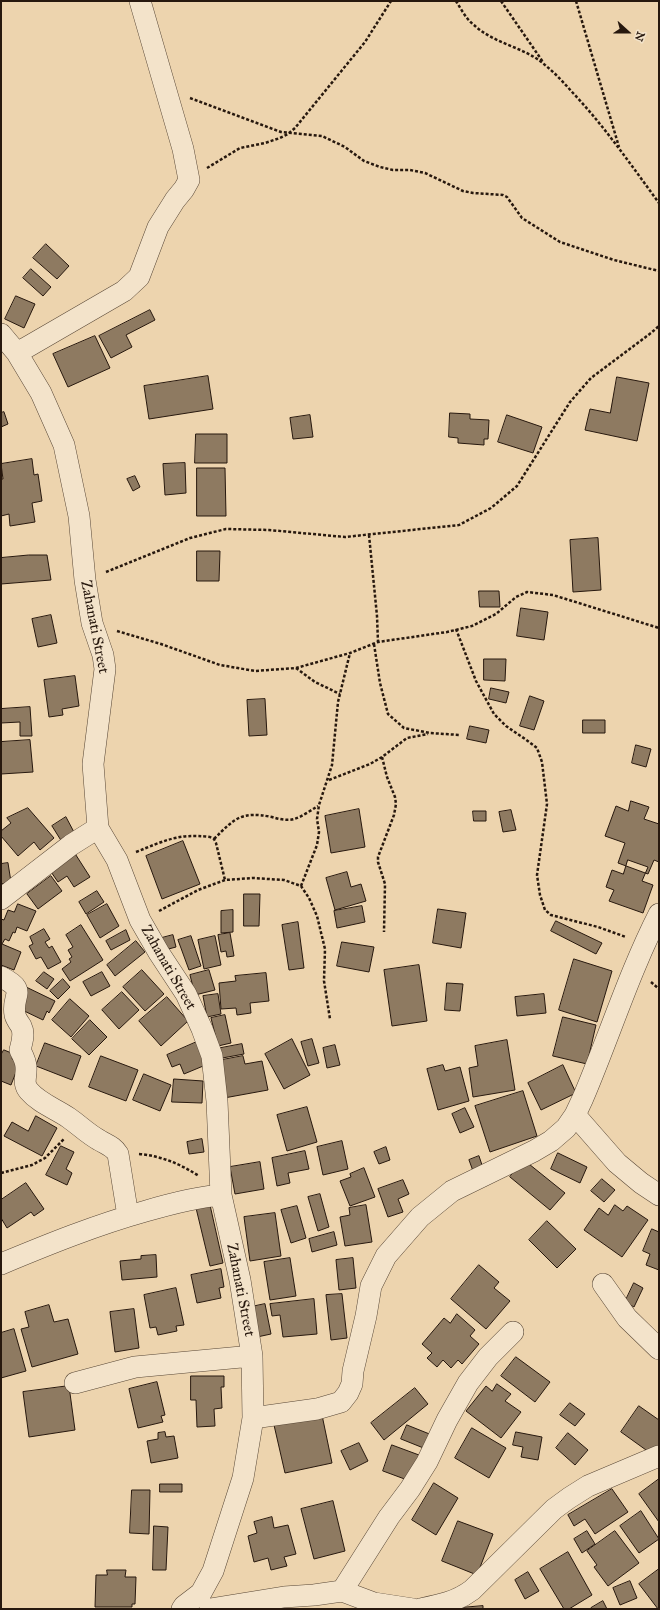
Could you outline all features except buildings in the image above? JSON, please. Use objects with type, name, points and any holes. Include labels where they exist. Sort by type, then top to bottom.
[{"type":"street","points":[[17,354],[124,291],[140,277],[158,227],[189,180],[183,149],[163,87],[140,1]]},
{"type":"street","name":"Zahanati Street","points":[[1,334],[17,354],[41,393],[64,445],[79,516],[85,580],[92,623],[103,655],[105,669],[93,764],[98,828],[116,860],[140,920],[159,953],[186,994],[202,1029],[212,1056],[217,1101],[214,1196],[240,1280],[252,1356],[253,1418],[243,1478],[213,1571],[200,1593],[182,1609]]},
{"type":"street","points":[[1,899],[71,845],[98,828]]},
{"type":"street","points":[[253,1418],[317,1409],[341,1402],[348,1393],[352,1384],[353,1371],[366,1316],[371,1286],[386,1256],[420,1217],[452,1192],[534,1151],[551,1141],[566,1128],[575,1115],[596,1066],[644,943],[659,914]]},
{"type":"street","points":[[1,977],[12,982],[18,995],[15,1007],[15,1017],[22,1028],[24,1038],[20,1050],[25,1059],[26,1069],[24,1081],[28,1090],[48,1106],[69,1118],[100,1141],[114,1147],[118,1154],[128,1216]]},
{"type":"street","points":[[575,1115],[617,1163],[641,1183],[659,1195]]},
{"type":"street","points":[[1,1264],[79,1232],[128,1216],[164,1206],[214,1196]]},
{"type":"street","points":[[603,1284],[628,1318],[659,1349]]},
{"type":"street","points":[[342,1591],[389,1517],[410,1489],[427,1462],[438,1442],[447,1420],[468,1383],[488,1357],[513,1332]]},
{"type":"street","points":[[75,1382],[135,1366],[252,1356]]},
{"type":"street","points":[[420,1609],[448,1603],[461,1598],[472,1590],[554,1509],[569,1498],[588,1486],[659,1456]]},
{"type":"street","points":[[210,1609],[284,1597],[342,1591],[374,1603],[413,1609]]},
{"type":"path","points":[[189,180],[240,148],[265,143],[288,134],[303,119],[365,42],[391,1]]},
{"type":"path","points":[[456,1],[474,26],[494,38],[531,55],[545,64]]},
{"type":"path","points":[[501,1],[545,64],[593,115],[620,149],[659,203]]},
{"type":"path","points":[[576,1],[620,149]]},
{"type":"path","points":[[163,87],[198,102],[288,134],[322,136],[345,148],[364,161],[380,167],[393,170],[410,170],[424,173],[463,191],[503,195],[507,197],[522,218],[560,242],[614,260],[659,271]]},
{"type":"path","points":[[85,580],[190,538],[226,529],[269,530],[345,537],[459,525],[491,508],[517,486],[570,402],[591,378],[659,326]]},
{"type":"path","points":[[369,535],[378,642]]},
{"type":"path","points":[[92,623],[161,644],[220,665],[255,671],[296,668],[350,653],[378,642],[472,626],[496,614],[516,597],[527,592],[553,595],[659,628]]},
{"type":"path","points":[[456,629],[476,681],[494,714],[506,726],[537,748],[542,762],[547,804],[537,875],[540,895],[545,910],[551,914],[598,927],[644,943]]},
{"type":"path","points":[[374,644],[380,683],[388,714],[404,728],[430,733],[460,735]]},
{"type":"path","points":[[301,886],[317,845],[319,832],[317,818],[319,805],[322,793],[329,780],[332,765],[338,702],[350,653]]},
{"type":"path","points":[[296,668],[315,682],[340,694]]},
{"type":"path","points":[[329,780],[370,764],[407,738],[430,733]]},
{"type":"path","points":[[382,757],[396,804],[394,815],[378,857],[378,862],[385,884],[384,932]]},
{"type":"path","points":[[214,839],[230,822],[240,816],[260,815],[278,819],[293,820],[319,805]]},
{"type":"path","points":[[116,860],[173,838],[185,835],[198,835],[214,839]]},
{"type":"path","points":[[214,839],[226,880]]},
{"type":"path","points":[[140,920],[198,890],[226,880],[253,878],[284,880],[301,886],[309,898],[317,916],[325,949],[324,981],[330,1019]]},
{"type":"path","points":[[1,1173],[38,1162],[45,1158],[65,1138],[82,1129]]},
{"type":"path","points":[[114,1147],[131,1153],[164,1158],[178,1163],[202,1178],[214,1196]]}]
